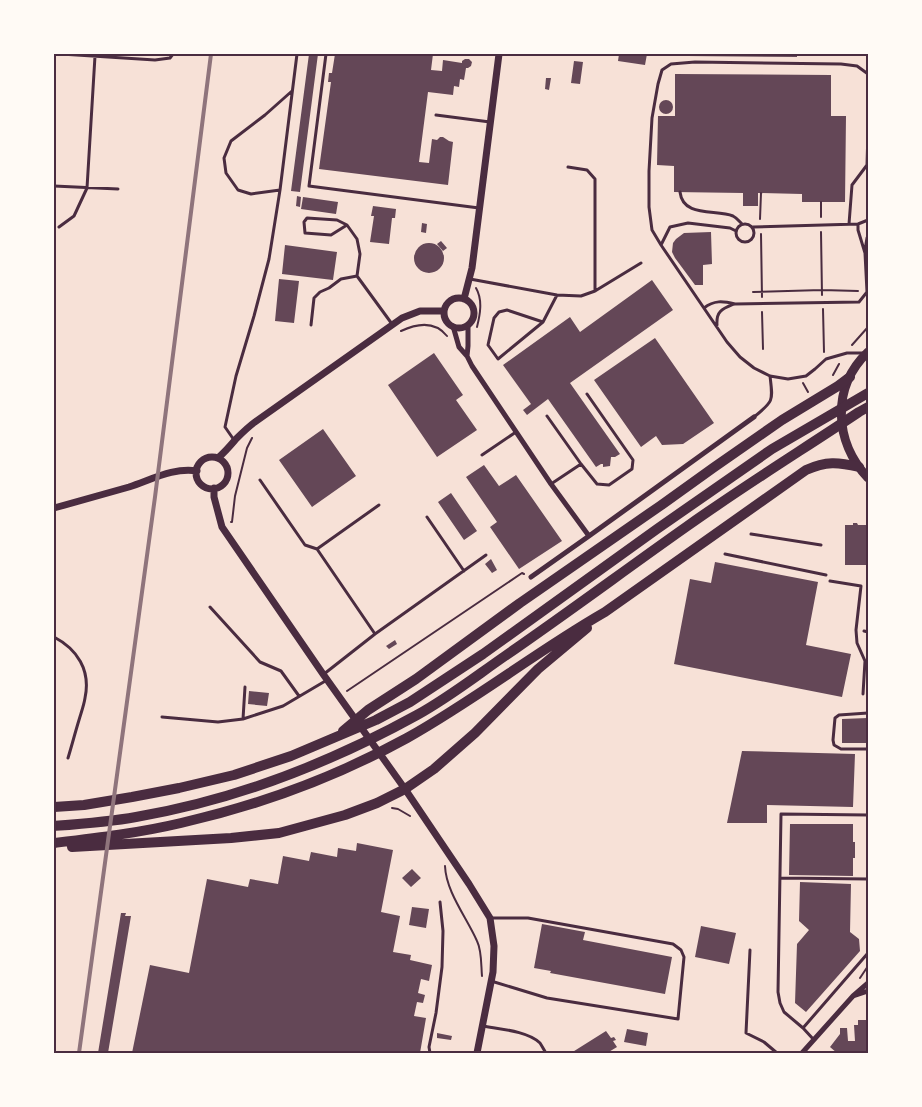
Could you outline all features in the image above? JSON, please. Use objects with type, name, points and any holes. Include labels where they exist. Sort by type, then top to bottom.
[{"type":"highway","points":[[334,738],[368,710],[416,680],[520,603],[782,420],[838,386],[850,376]]},
{"type":"highway","points":[[54,807],[84,805],[132,797],[234,775],[290,756],[376,720],[410,702],[483,654],[772,449],[868,393]]},
{"type":"highway","points":[[54,826],[135,818],[183,808],[249,789],[298,772],[341,753],[418,714],[556,620],[688,525],[868,407]]},
{"type":"highway","points":[[54,847],[192,840],[279,833],[345,815],[380,801],[405,789],[434,769],[475,733],[538,669],[605,612],[806,470],[819,464],[836,463],[859,467]]},
{"type":"highway","points":[[54,842],[129,833],[180,824],[227,812],[304,787],[406,738],[437,720],[573,630],[605,612]]},
{"type":"main road","points":[[867,352],[850,376],[844,394],[841,414],[843,433],[849,451],[868,478]]},
{"type":"street","points":[[464,299],[472,268],[499,54]]},
{"type":"street","points":[[467,356],[468,324],[474,312],[471,304],[464,299],[459,298],[449,301],[444,311],[445,318],[449,324],[460,327],[468,324]]},
{"type":"street","points":[[218,458],[255,422],[393,325],[410,314],[420,311],[444,311]]},
{"type":"street","points":[[453,326],[458,346],[467,356],[551,484],[589,536]]},
{"type":"street","points":[[531,577],[754,417]]},
{"type":"street","points":[[218,458],[226,465],[228,475],[223,484],[210,488],[201,484],[198,480],[197,471],[201,462],[205,459],[218,458]]},
{"type":"street","points":[[54,508],[122,489],[172,472],[197,471]]},
{"type":"street","points":[[214,488],[214,497],[222,527],[405,789],[490,918],[494,946],[493,972],[477,1053]]},
{"type":"street","points":[[802,1053],[853,996],[868,983]]},
{"type":"street","points":[[853,996],[868,991]]},
{"type":"lane","points":[[61,54],[155,60],[170,58],[173,54]]},
{"type":"lane","points":[[234,441],[225,427],[236,376],[269,259],[280,190],[297,54]]},
{"type":"lane","points":[[326,54],[309,186],[480,209]]},
{"type":"lane","points":[[59,227],[74,216],[87,188],[95,56]]},
{"type":"lane","points":[[867,352],[847,353],[826,359],[806,376],[788,379],[770,376],[754,368],[740,357],[717,327],[661,245],[652,230],[649,207],[652,118],[662,70],[671,64],[695,62],[841,64],[858,66],[868,74]]},
{"type":"lane","points":[[280,190],[252,194],[238,190],[226,173],[224,158],[231,141],[292,91]]},
{"type":"lane","points":[[436,115],[490,122]]},
{"type":"lane","points":[[849,224],[852,184],[867,165],[868,131]]},
{"type":"lane","points":[[568,167],[587,170],[595,179],[595,291]]},
{"type":"lane","points":[[54,186],[118,189]]},
{"type":"lane","points":[[680,192],[683,202],[690,208],[736,217],[742,224]]},
{"type":"lane","points":[[347,225],[331,235],[304,233],[304,222],[307,218],[337,220],[347,225],[357,239],[360,254],[358,276],[393,325]]},
{"type":"lane","points":[[753,227],[755,233],[751,241],[739,240],[736,231],[742,224],[761,228],[858,224],[868,220]]},
{"type":"lane","points":[[661,245],[670,227],[688,223],[730,228],[736,231]]},
{"type":"lane","points":[[704,308],[714,302],[724,301],[735,304],[859,302],[867,292],[864,253],[858,224]]},
{"type":"lane","points":[[864,253],[868,236]]},
{"type":"lane","points":[[470,279],[557,295],[581,296],[595,291],[641,263]]},
{"type":"lane","points":[[310,325],[314,298],[341,279],[358,276]]},
{"type":"lane","points":[[543,322],[507,310],[499,312],[494,318],[488,345],[498,359],[543,322],[557,295]]},
{"type":"lane","points":[[717,327],[716,318],[721,310],[735,304]]},
{"type":"lane","points":[[754,417],[769,405],[772,394],[770,376]]},
{"type":"lane","points":[[546,416],[597,484],[609,486],[632,469],[633,460],[587,394]]},
{"type":"lane","points":[[482,455],[516,432]]},
{"type":"lane","points":[[551,484],[581,464]]},
{"type":"lane","points":[[260,480],[305,545],[317,549],[375,634]]},
{"type":"lane","points":[[317,549],[379,505]]},
{"type":"lane","points":[[427,517],[464,571]]},
{"type":"lane","points":[[751,534],[822,545]]},
{"type":"lane","points":[[726,554],[826,575]]},
{"type":"lane","points":[[162,717],[218,722],[243,718],[283,706],[325,677],[375,634],[486,555]]},
{"type":"lane","points":[[830,581],[861,586],[856,643],[865,661],[863,694]]},
{"type":"lane","points":[[210,607],[260,662],[281,671],[299,696]]},
{"type":"lane","points":[[54,637],[65,643],[77,655],[84,667],[86,679],[86,696],[68,758]]},
{"type":"lane","points":[[243,718],[245,687]]},
{"type":"lane","points":[[868,713],[839,715],[835,718],[833,740],[834,745],[840,749],[868,749]]},
{"type":"lane","points":[[814,1040],[784,1012],[780,1004],[778,992],[781,814],[868,815]]},
{"type":"lane","points":[[780,878],[868,879]]},
{"type":"lane","points":[[430,1053],[429,1047],[436,1013],[442,959],[443,931],[440,902]]},
{"type":"lane","points":[[490,918],[528,918],[674,944],[681,950],[684,957],[678,1019],[547,998],[491,981]]},
{"type":"lane","points":[[750,950],[746,1033],[764,1042],[777,1053]]},
{"type":"lane","points":[[803,1028],[868,953]]},
{"type":"lane","points":[[482,1026],[516,1032],[530,1037],[539,1042],[546,1053]]},
{"type":"path","points":[[761,193],[763,349]]},
{"type":"path","points":[[822,202],[824,353]]},
{"type":"path","points":[[470,279],[478,290],[480,300],[477,330]]},
{"type":"path","points":[[753,292],[822,290],[867,292]]},
{"type":"path","points":[[398,332],[411,327],[429,325],[442,331],[454,348],[458,346]]},
{"type":"path","points":[[847,353],[868,326]]},
{"type":"path","points":[[800,377],[812,401]]},
{"type":"path","points":[[222,527],[232,522],[235,496],[247,448],[253,435]]},
{"type":"path","points":[[339,697],[522,574],[531,577]]},
{"type":"path","points":[[380,801],[384,807],[398,809],[410,816]]},
{"type":"path","points":[[445,861],[446,874],[454,895],[478,944],[482,980]]},
{"type":"building","points":[[309,54],[318,54],[300,192],[291,191]]},
{"type":"building","points":[[335,54],[433,54],[431,70],[442,71],[443,60],[462,63],[465,59],[469,59],[472,62],[471,66],[466,68],[464,80],[460,79],[459,87],[454,86],[453,95],[428,92],[419,162],[429,163],[432,139],[437,140],[443,137],[453,142],[448,185],[319,169],[331,82],[328,82],[329,73],[332,73]]},
{"type":"building","points":[[619,54],[647,54],[645,65],[618,61]]},
{"type":"building","points":[[687,54],[797,54],[797,57],[687,56]]},
{"type":"building","points":[[574,61],[583,62],[580,84],[571,83]]},
{"type":"building","points":[[675,74],[831,75],[831,116],[846,116],[845,202],[802,202],[802,194],[758,193],[758,206],[743,206],[743,193],[674,192],[674,166],[657,165],[658,116],[675,116]]},
{"type":"building","points":[[546,78],[551,78],[549,90],[545,89]]},
{"type":"building","points":[[666,100],[671,102],[673,107],[671,112],[666,114],[661,112],[659,107],[661,102]]},
{"type":"building","points":[[297,196],[301,197],[300,207],[296,206]]},
{"type":"building","points":[[303,197],[338,202],[336,214],[301,209]]},
{"type":"building","points":[[373,206],[396,209],[395,218],[392,218],[389,244],[370,242],[374,216],[371,216]]},
{"type":"building","points":[[422,223],[427,224],[426,233],[421,232]]},
{"type":"building","points":[[711,232],[712,264],[703,265],[703,285],[695,285],[675,258],[672,252],[673,243],[684,233]]},
{"type":"building","points":[[441,241],[447,248],[443,251],[437,244]]},
{"type":"building","points":[[429,243],[435,244],[443,252],[443,264],[435,272],[429,273],[423,272],[415,264],[414,258],[415,252],[423,244]]},
{"type":"building","points":[[285,245],[337,252],[333,280],[282,274]]},
{"type":"building","points":[[279,279],[299,281],[294,323],[275,321]]},
{"type":"building","points":[[652,280],[673,310],[570,383],[620,454],[611,457],[610,466],[603,467],[603,464],[601,464],[596,467],[548,399],[527,415],[523,410],[531,404],[503,365],[570,317],[580,332]]},
{"type":"building","points":[[655,338],[714,423],[683,444],[662,445],[656,436],[641,447],[594,380]]},
{"type":"building","points":[[434,353],[463,395],[456,400],[477,430],[437,457],[388,385]]},
{"type":"building","points":[[323,429],[356,476],[312,507],[279,460]]},
{"type":"building","points":[[484,465],[499,486],[516,475],[562,541],[519,569],[490,527],[497,522],[466,477]]},
{"type":"building","points":[[451,493],[477,531],[464,540],[438,502]]},
{"type":"building","points":[[853,523],[868,525],[868,565],[845,565],[845,525],[853,525]]},
{"type":"building","points":[[491,559],[497,570],[492,573],[485,564]]},
{"type":"building","points":[[715,562],[818,582],[806,645],[851,654],[842,697],[674,664],[690,579],[711,583]]},
{"type":"building","points":[[395,640],[397,644],[389,649],[386,646]]},
{"type":"building","points":[[249,691],[269,693],[267,706],[248,704]]},
{"type":"building","points":[[868,718],[868,743],[842,743],[842,719]]},
{"type":"building","points":[[742,751],[855,754],[853,807],[767,805],[767,823],[727,823]]},
{"type":"building","points":[[790,824],[853,824],[855,858],[853,858],[853,876],[789,875]]},
{"type":"building","points":[[357,843],[393,850],[381,912],[400,916],[393,952],[411,955],[410,960],[432,965],[429,981],[421,979],[418,993],[425,995],[423,1003],[417,1002],[414,1016],[426,1018],[420,1053],[132,1053],[150,965],[189,973],[207,879],[248,887],[250,879],[278,884],[283,856],[309,861],[311,852],[337,857],[338,848],[356,851]]},
{"type":"building","points":[[412,869],[421,878],[411,887],[402,878]]},
{"type":"building","points":[[800,882],[851,884],[850,932],[859,939],[860,951],[806,1012],[795,1003],[797,944],[809,930],[799,921]]},
{"type":"building","points":[[412,907],[429,909],[426,928],[409,925]]},
{"type":"building","points":[[121,913],[126,913],[125,916],[131,916],[108,1053],[98,1053]]},
{"type":"building","points":[[542,924],[585,932],[583,940],[672,957],[665,994],[550,973],[551,971],[534,968]]},
{"type":"building","points":[[701,926],[736,933],[729,964],[695,957]]},
{"type":"building","points":[[858,1020],[866,1020],[866,1025],[868,1024],[867,1053],[837,1053],[830,1047],[840,1034],[840,1028],[847,1028],[848,1041],[855,1041],[854,1025],[858,1025]]},
{"type":"building","points":[[627,1029],[648,1033],[646,1046],[624,1042]]},
{"type":"building","points":[[606,1031],[611,1038],[614,1037],[616,1040],[613,1041],[617,1047],[607,1053],[571,1053]]},
{"type":"building","points":[[437,1033],[452,1036],[451,1040],[437,1038]]},
{"type":"railway","points":[[79,1053],[155,497],[211,54]]}]
